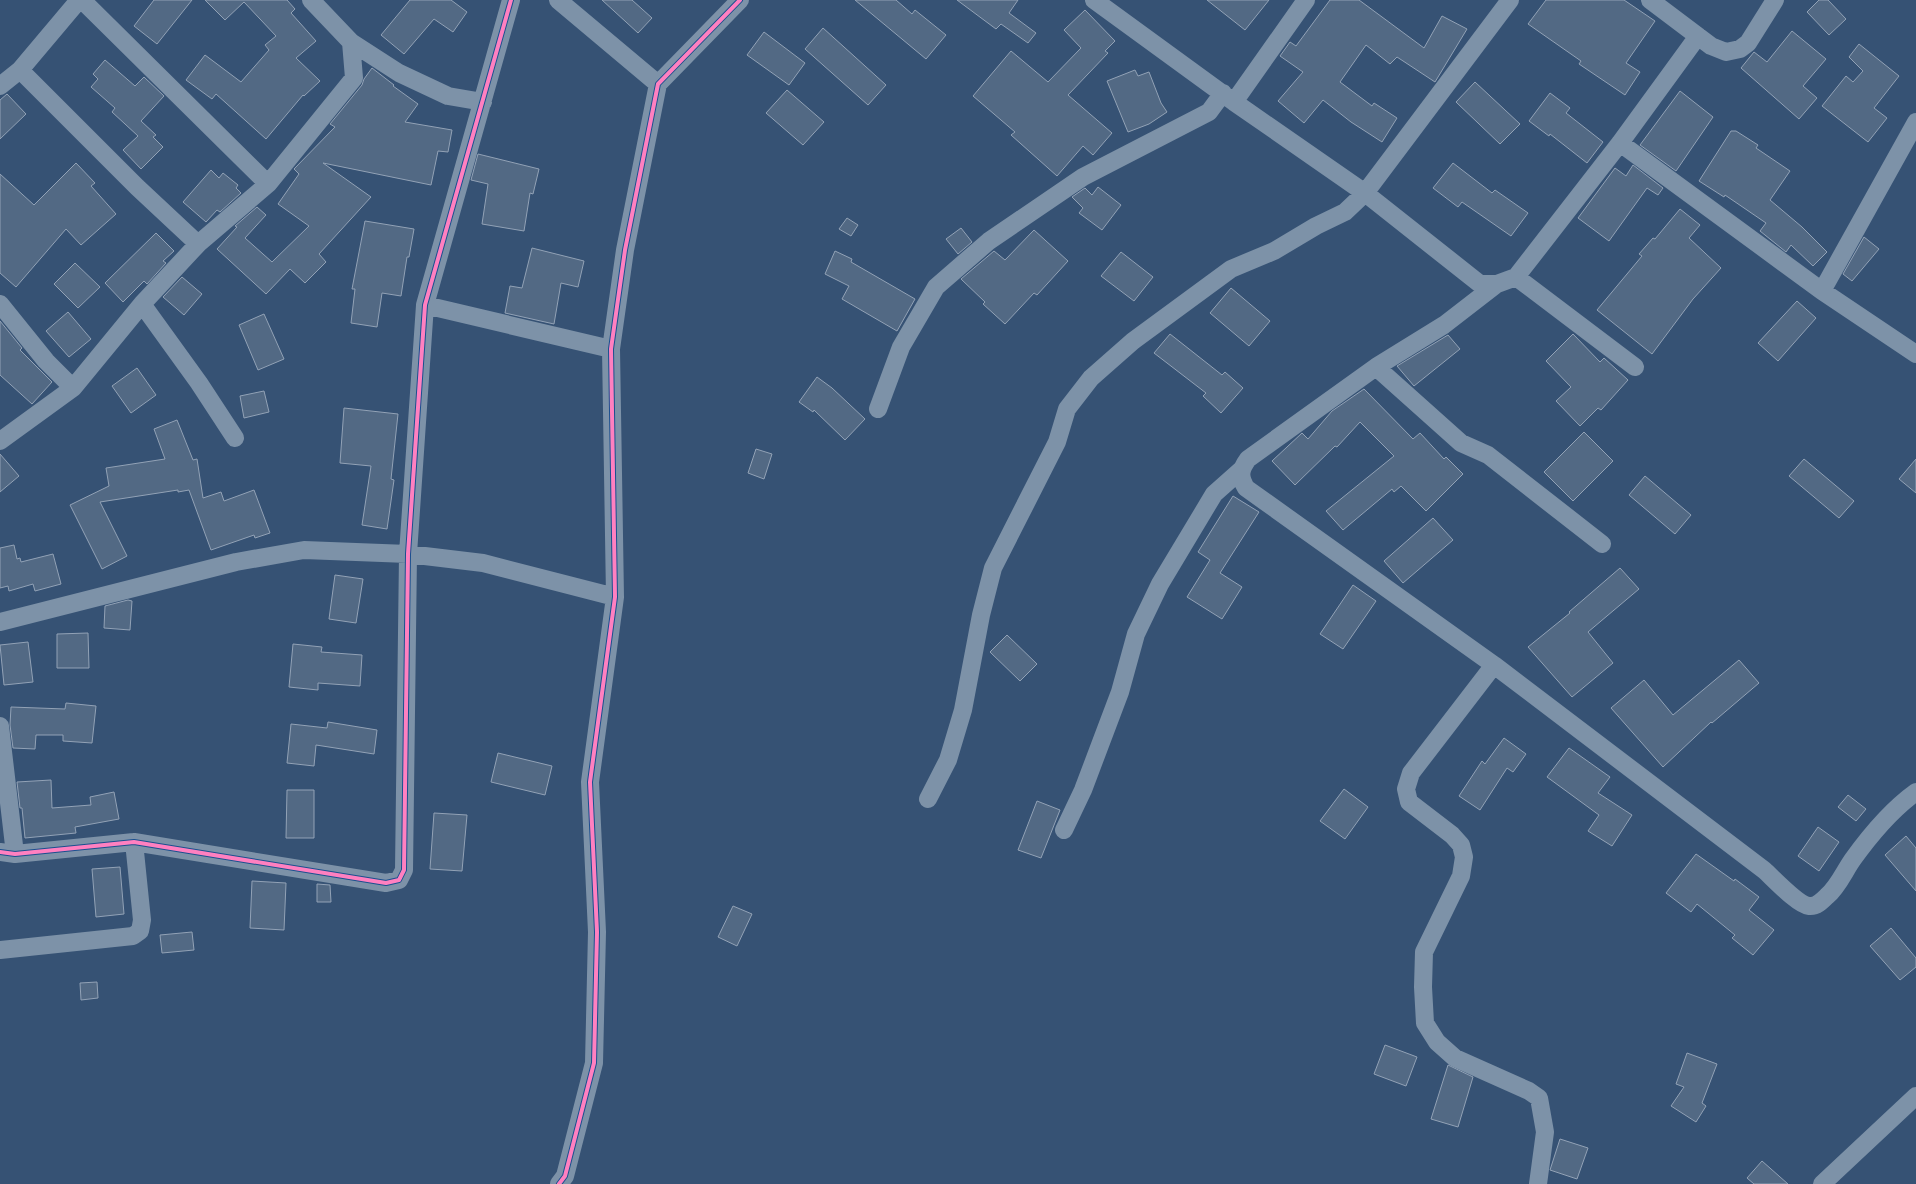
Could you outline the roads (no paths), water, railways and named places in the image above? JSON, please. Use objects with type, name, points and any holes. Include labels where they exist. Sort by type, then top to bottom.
[{"type":"street","points":[[0,86],[20,70],[80,0],[268,184]]},
{"type":"street","points":[[311,0],[351,42],[406,76],[448,96],[483,102]]},
{"type":"street","points":[[0,726],[7,853],[134,842],[386,883],[399,880],[404,870],[408,554],[425,305],[511,0]]},
{"type":"street","points":[[558,0],[658,84]]},
{"type":"street","points":[[559,1184],[565,1176],[594,1063],[597,932],[590,782],[615,597],[611,349],[625,250],[658,84],[735,3],[740,0]]},
{"type":"street","points":[[1094,0],[1229,98],[1365,193],[1480,284],[1497,284]]},
{"type":"street","points":[[878,409],[901,346],[936,287],[989,241],[1083,177],[1209,112],[1229,98],[1306,0]]},
{"type":"street","points":[[928,799],[948,760],[963,710],[980,615],[993,568],[1057,442],[1067,409],[1091,378],[1134,341],[1231,269],[1274,251],[1316,226],[1345,212],[1365,193],[1510,0]]},
{"type":"street","points":[[1650,0],[1711,46],[1726,52],[1740,49],[1748,43],[1775,0]]},
{"type":"street","points":[[1064,830],[1083,790],[1120,692],[1139,628],[1160,584],[1214,494],[1241,470],[1248,459],[1376,367],[1444,325],[1497,284],[1516,277],[1620,143],[1698,36]]},
{"type":"street","points":[[0,441],[73,388],[142,304],[198,244],[268,184],[354,78],[351,42]]},
{"type":"street","points":[[20,70],[137,188],[198,244]]},
{"type":"street","points":[[1822,291],[1916,122]]},
{"type":"street","points":[[1620,143],[1822,291],[1913,346]]},
{"type":"street","points":[[1516,277],[1635,367]]},
{"type":"street","points":[[0,304],[46,361],[73,388]]},
{"type":"street","points":[[142,304],[199,383],[235,438]]},
{"type":"street","points":[[425,305],[611,349]]},
{"type":"street","points":[[1376,367],[1461,443],[1488,455],[1602,544]]},
{"type":"street","points":[[1241,470],[1241,479],[1246,488],[1494,664],[1764,870],[1801,903],[1809,906],[1816,905],[1828,895],[1877,828],[1904,801],[1916,792]]},
{"type":"street","points":[[0,622],[236,562],[304,550],[408,554],[483,563],[615,597]]},
{"type":"street","points":[[1494,664],[1411,773],[1406,789],[1409,802],[1452,835],[1461,845],[1464,857],[1461,876],[1424,952],[1422,987],[1425,1023],[1437,1042],[1455,1058],[1529,1091],[1539,1098],[1545,1132],[1538,1184]]},
{"type":"street","points":[[0,950],[133,936],[140,931],[142,920],[134,842]]},
{"type":"street","points":[[1822,1184],[1916,1096]]}]
